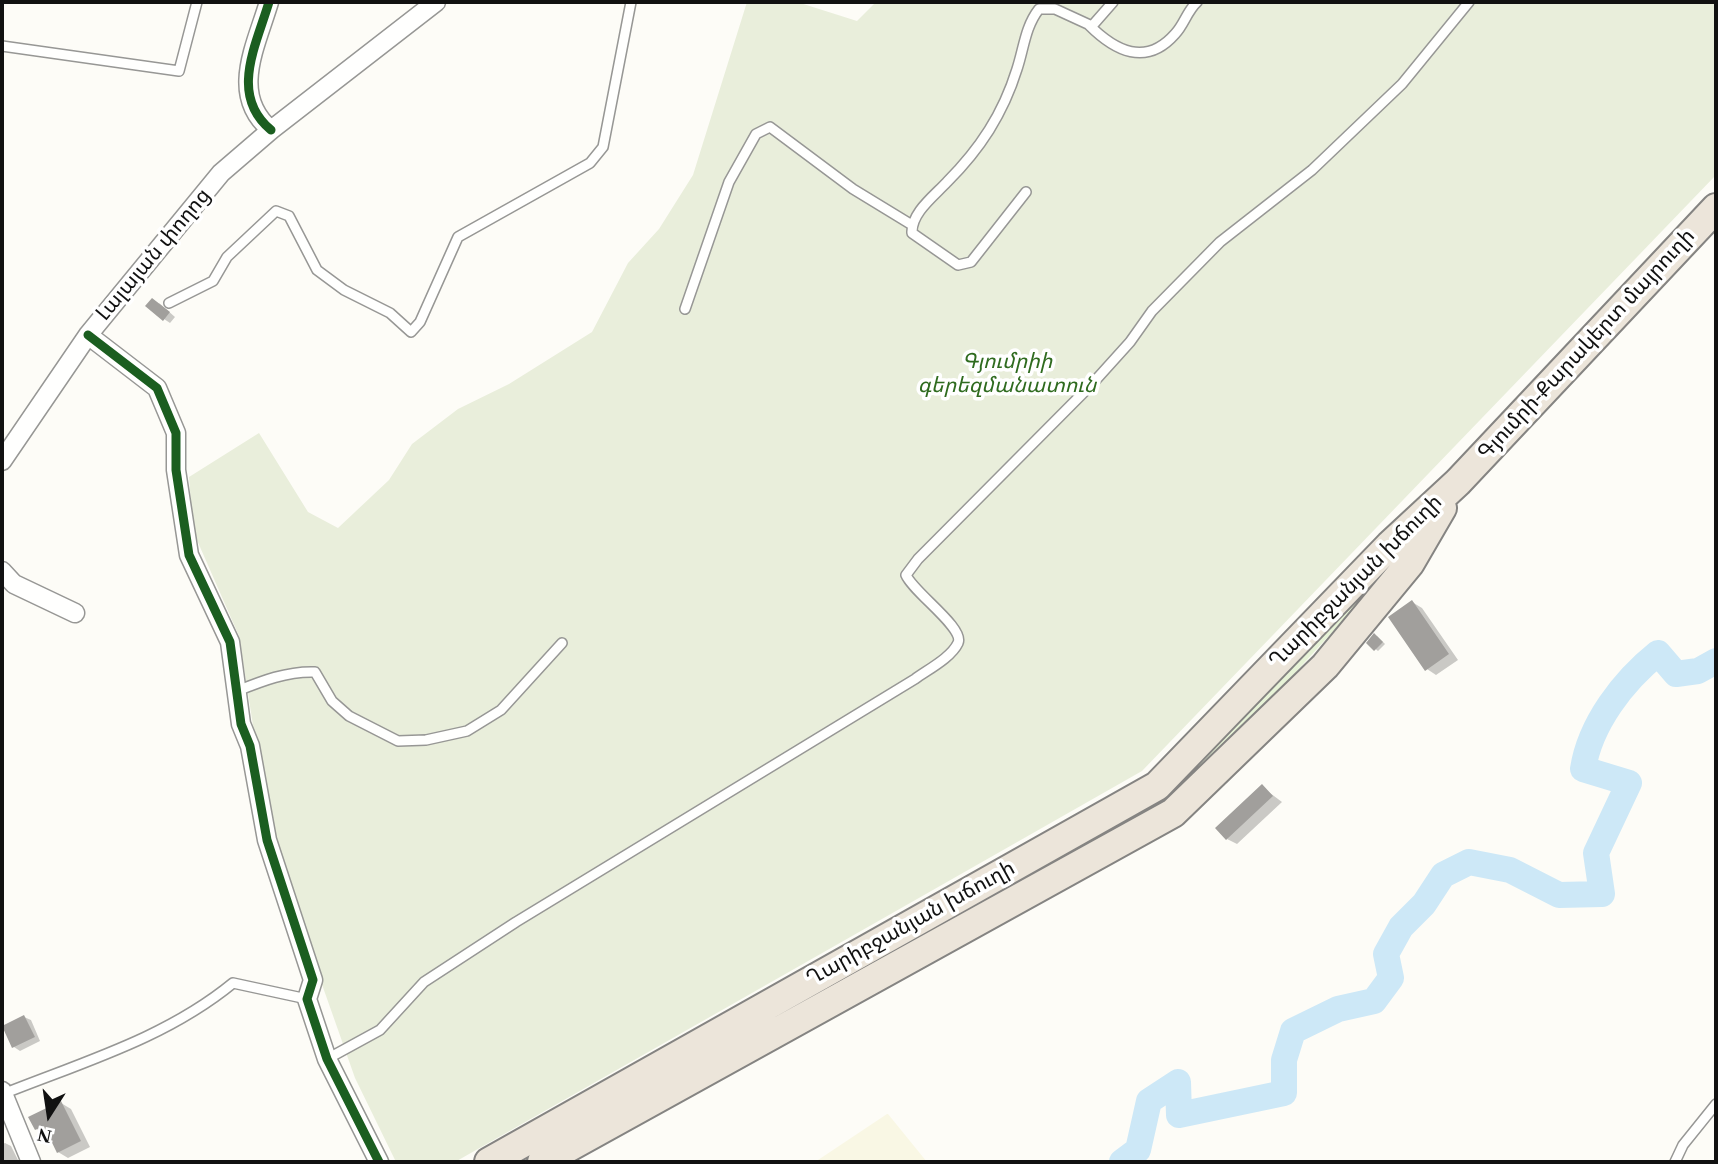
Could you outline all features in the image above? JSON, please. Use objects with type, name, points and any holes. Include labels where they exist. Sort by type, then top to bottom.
[{"type":"highway","name":"Գյումրի-Քարակերտ մայրուղի","points":[[1458,482],[1716,208]]},
{"type":"highway","name":"Ղարիբջանյան խճուղի","points":[[489,1162],[1151,789],[1390,545],[1458,482]]},
{"type":"highway","name":"Ղարիբջանյան խճուղի","points":[[542,1162],[1173,813],[1325,666],[1410,563],[1458,482]]},
{"type":"highway","points":[[1151,789],[1173,813]]},
{"type":"street","points":[[269,2],[246,78],[256,117],[271,130]]},
{"type":"street","name":"Լալայան փողոց","points":[[2,461],[88,335],[221,173],[271,130],[436,2]]},
{"type":"street","points":[[88,335],[157,388],[176,433],[176,470],[189,555],[230,642],[267,841],[313,980],[307,999],[327,1059],[379,1162]]},
{"type":"street","points":[[2,571],[14,584],[75,613]]},
{"type":"street","points":[[2,1093],[31,1162]]},
{"type":"lane","points":[[2,46],[179,71],[197,2]]},
{"type":"lane","points":[[169,303],[213,281],[227,257],[276,211],[289,216],[317,270],[344,290],[390,313],[411,332],[420,323],[458,237],[590,163],[603,147],[631,2]]},
{"type":"lane","points":[[1089,25],[1092,26],[1113,2]]},
{"type":"lane","points":[[1026,192],[971,262],[958,265],[937,254],[912,233],[912,225],[923,206],[959,171],[995,126],[1017,70],[1029,22],[1039,9],[1055,9],[1089,25],[1108,44],[1134,54],[1165,44],[1177,33],[1197,2]]},
{"type":"lane","points":[[327,1059],[380,1030],[424,982],[516,922],[915,679],[947,655],[958,644],[959,636],[952,624],[911,587],[906,575],[918,559],[1093,383],[1130,342],[1152,311],[1220,242],[1312,170],[1402,84],[1469,2]]},
{"type":"lane","points":[[685,309],[729,182],[756,134],[770,127],[853,189],[912,225]]},
{"type":"lane","points":[[237,691],[270,678],[299,671],[315,672],[332,702],[349,716],[398,741],[426,740],[467,731],[502,710],[562,643]]},
{"type":"lane","points":[[2,1093],[163,1030],[201,1009],[233,983],[307,999]]},
{"type":"lane","points":[[1675,1162],[1683,1145],[1716,1104]]},
{"type":"shaded area","points":[[887,1114],[927,1162],[815,1162]]},
{"type":"green space","name":"Գյումրիի գերեզմանատուն","points":[[747,2],[797,2],[857,21],[876,2],[1716,2],[1716,175],[1142,771],[455,1162],[396,1162],[355,1078],[271,840],[239,636],[193,531],[189,477],[259,433],[308,512],[338,528],[389,480],[412,444],[458,409],[509,384],[592,332],[628,263],[659,229],[693,175]]},
{"type":"green space","points":[[1394,553],[1401,557],[1263,708],[1172,800],[1165,792]]},
{"type":"building","points":[[152,298],[170,312],[163,321],[145,306]]},
{"type":"building","points":[[1412,600],[1449,654],[1425,671],[1388,617]]},
{"type":"building","points":[[1374,633],[1383,642],[1374,651],[1366,643]]},
{"type":"building","points":[[1262,784],[1273,796],[1226,840],[1215,828]]},
{"type":"building","points":[[24,1015],[35,1037],[12,1048],[2,1026]]},
{"type":"building","points":[[61,1101],[81,1141],[57,1153],[44,1126],[35,1130],[28,1117]]},
{"type":"waterway","points":[[1122,1162],[1138,1150],[1149,1101],[1178,1082],[1179,1115],[1284,1093],[1284,1060],[1293,1031],[1338,1009],[1374,1001],[1391,978],[1386,954],[1401,927],[1424,904],[1443,875],[1469,862],[1510,870],[1559,895],[1602,894],[1596,853],[1629,783],[1583,769],[1593,736],[1621,690],[1658,653],[1676,674],[1698,671],[1716,661]]},
{"type":"cycle path","points":[[269,2],[253,53],[248,86],[258,116],[271,130]]},
{"type":"cycle path","points":[[88,335],[157,388],[176,433],[176,470],[189,555],[230,642],[241,724],[250,746],[267,840],[313,980],[307,999],[327,1059],[379,1162]]}]
